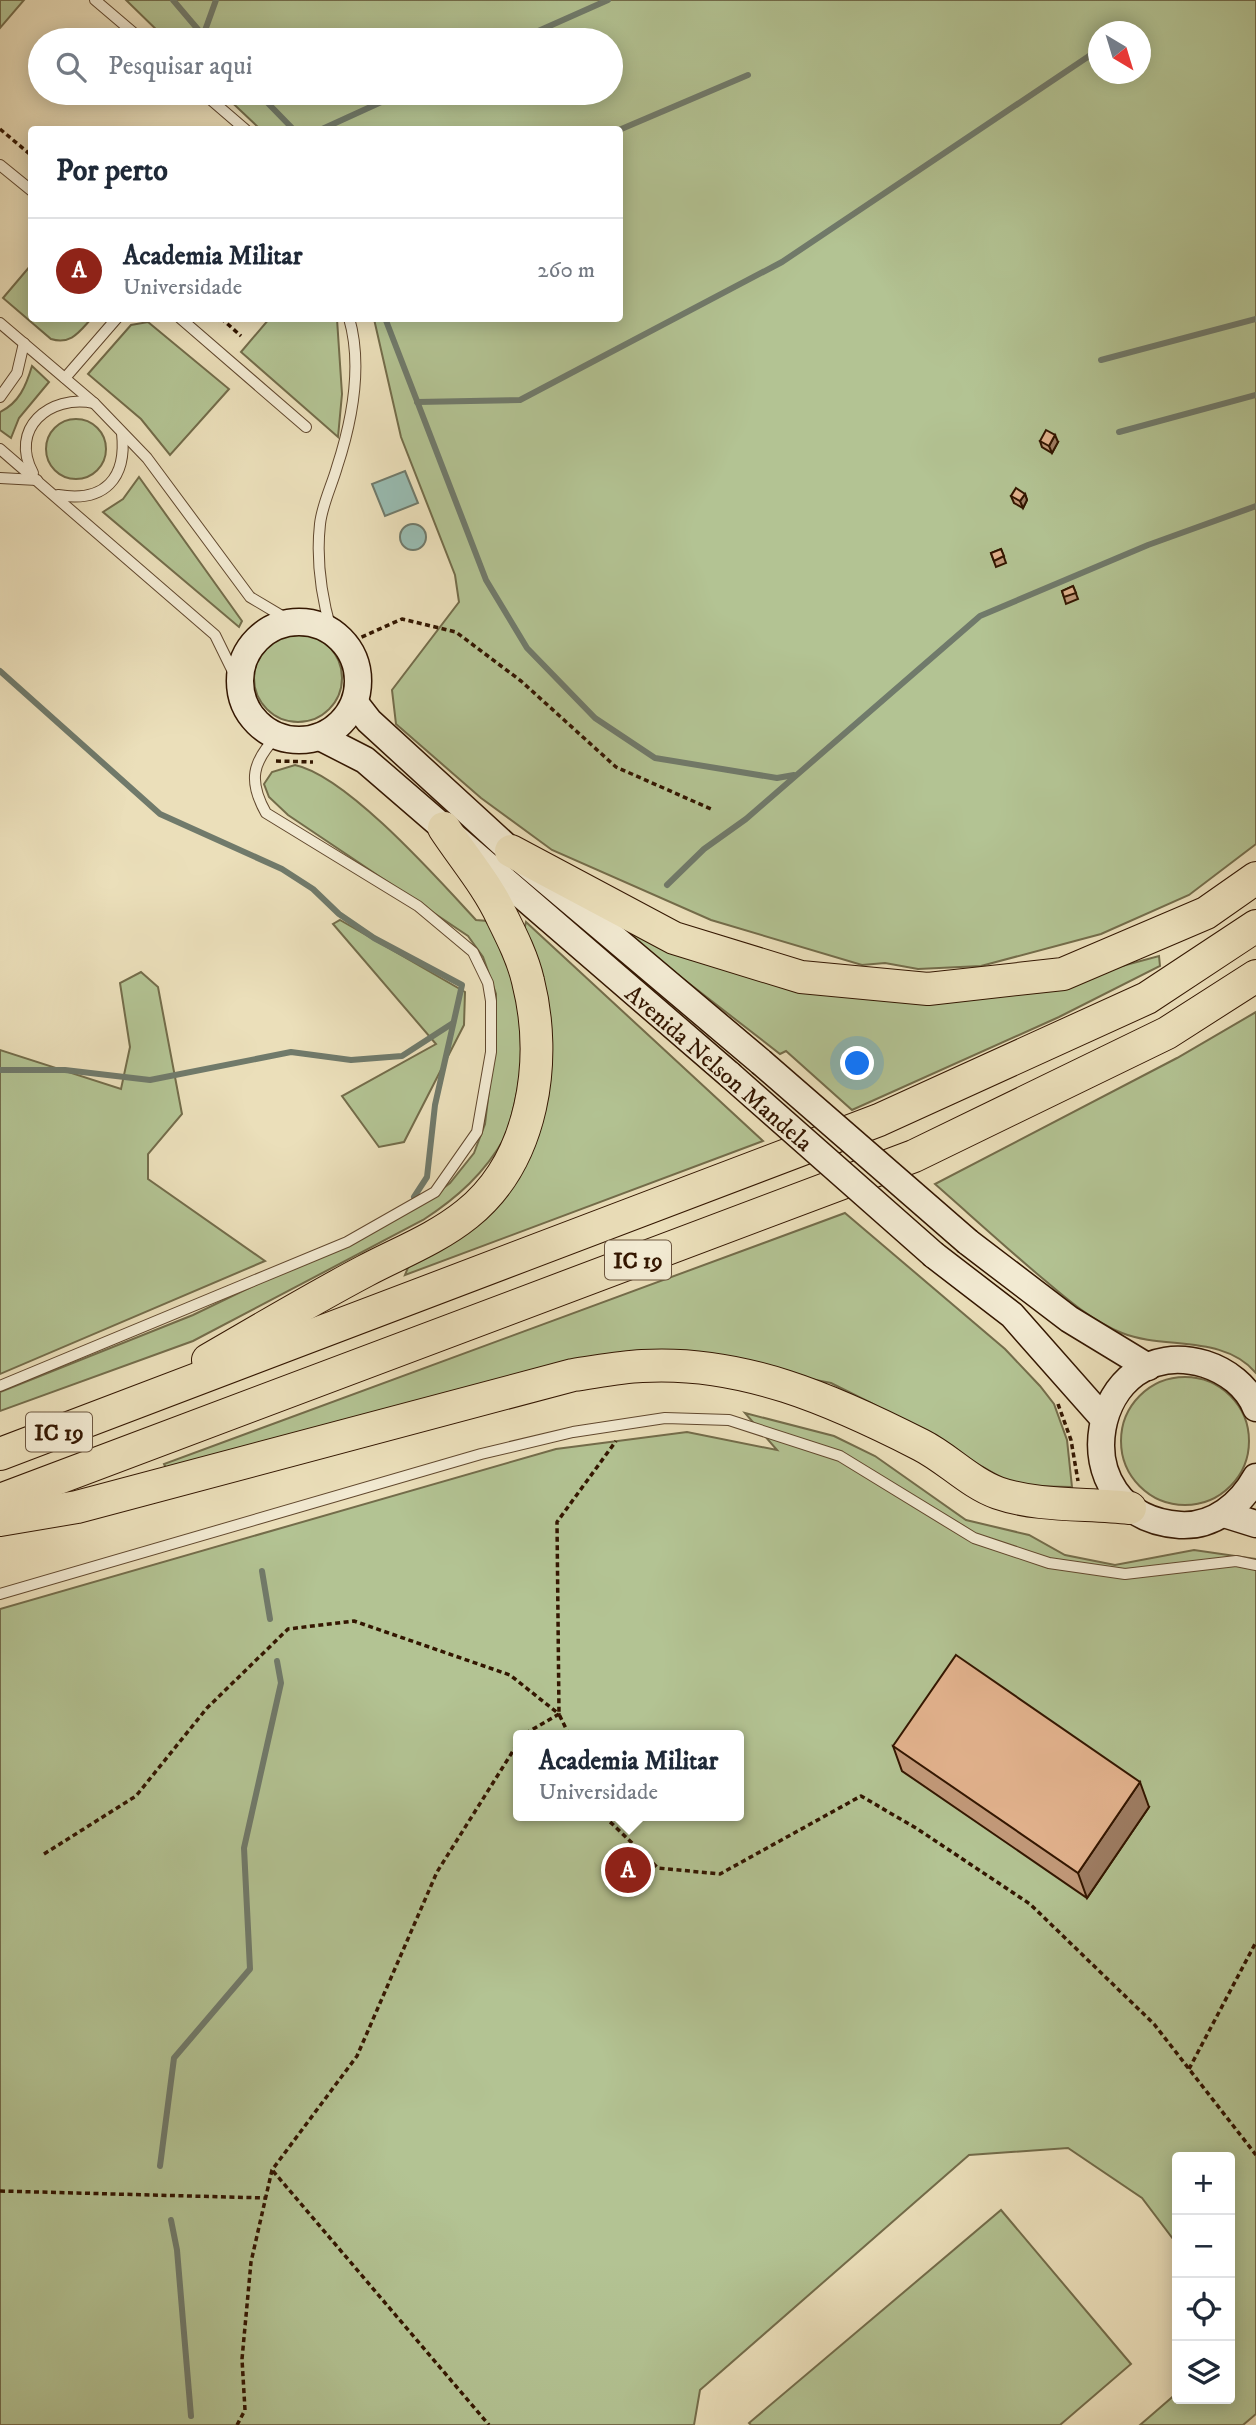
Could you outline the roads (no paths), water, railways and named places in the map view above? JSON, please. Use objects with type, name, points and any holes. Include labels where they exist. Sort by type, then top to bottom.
[{"type":"highway","points":[[118,1411],[364,1271],[431,1238],[468,1213],[509,1164],[522,1137],[534,1083],[537,1046],[535,1012],[528,978],[501,914],[444,828]]},
{"type":"highway","points":[[511,850],[674,938],[801,977],[928,989],[1063,974],[1206,913],[1256,878]]},
{"type":"highway","name":"IC 19","points":[[0,1454],[879,1120],[1147,998],[1256,926]]},
{"type":"highway","name":"IC 19","points":[[0,1500],[914,1156],[1167,1033],[1256,976]]},
{"type":"highway","points":[[0,1520],[77,1507],[573,1375],[642,1366],[707,1368],[775,1382],[825,1399],[923,1446],[997,1493],[1048,1502],[1082,1502],[1130,1508]]},
{"type":"main road","points":[[292,622],[313,622],[339,637],[359,672],[355,702],[335,729],[320,737],[291,740],[277,736],[258,724],[245,706],[239,684],[240,665],[254,642],[272,627],[292,622]]},
{"type":"main road","name":"Avenida Nelson Mandela","points":[[355,702],[369,721],[511,850],[968,1242],[1069,1319],[1148,1367]]},
{"type":"main road","name":"Avenida Nelson Mandela","points":[[320,737],[365,760],[934,1255],[1012,1315],[1102,1418]]},
{"type":"main road","points":[[1256,1408],[1237,1381],[1217,1368],[1182,1361],[1148,1367],[1128,1380],[1113,1397],[1102,1418],[1099,1451],[1109,1483],[1130,1508],[1147,1518],[1186,1525],[1224,1514],[1246,1495],[1256,1477]]},
{"type":"main road","points":[[1224,1514],[1256,1524]]},
{"type":"lane","points":[[95,0],[128,28]]},
{"type":"lane","points":[[217,105],[241,126]]},
{"type":"lane","points":[[0,165],[28,188]]},
{"type":"lane","points":[[65,379],[114,322]]},
{"type":"lane","points":[[185,322],[306,427]]},
{"type":"lane","points":[[339,637],[323,600],[319,561],[320,521],[350,425],[355,374],[349,322]]},
{"type":"lane","points":[[0,323],[94,403],[148,458],[250,597],[292,622]]},
{"type":"lane","points":[[0,397],[16,373],[24,343]]},
{"type":"lane","points":[[37,480],[28,464],[26,446],[31,428],[42,413],[58,403],[76,400],[94,403]]},
{"type":"lane","points":[[55,494],[78,498],[100,492],[117,476],[125,455],[122,432]]},
{"type":"lane","points":[[0,449],[215,635],[239,684]]},
{"type":"lane","points":[[0,478],[37,480]]},
{"type":"lane","points":[[0,1386],[347,1242],[435,1192],[477,1132],[491,1052],[491,1001],[488,983],[473,952],[418,906],[266,813],[256,796],[255,773],[259,754],[277,736]]},
{"type":"lane","points":[[0,1594],[481,1454],[573,1432],[665,1419],[730,1420],[841,1456],[974,1538],[1049,1563],[1125,1574],[1237,1561],[1256,1565]]},
{"type":"water","points":[[405,471],[418,503],[385,516],[372,484]]},
{"type":"water","points":[[413,524],[422,528],[426,537],[422,546],[413,550],[404,546],[400,537],[404,528]]},
{"type":"waterway","points":[[173,0],[197,28]]},
{"type":"waterway","points":[[206,28],[216,0]]},
{"type":"waterway","points":[[545,28],[608,0]]},
{"type":"waterway","points":[[417,402],[520,400],[782,262],[1088,57]]},
{"type":"waterway","points":[[623,128],[748,75]]},
{"type":"waterway","points":[[270,105],[290,126]]},
{"type":"waterway","points":[[329,126],[375,105]]},
{"type":"waterway","points":[[1101,360],[1256,319]]},
{"type":"waterway","points":[[387,322],[486,580],[527,648],[595,718],[655,758],[777,778],[794,775]]},
{"type":"waterway","points":[[1119,432],[1256,395]]},
{"type":"waterway","points":[[667,885],[704,849],[746,819],[980,616],[1148,545],[1256,506]]},
{"type":"waterway","points":[[0,671],[160,814],[282,869],[313,889],[339,914],[374,938],[462,985],[435,1105],[427,1177],[414,1197]]},
{"type":"waterway","points":[[0,1070],[65,1070],[150,1080],[291,1052],[351,1060],[402,1056],[453,1023]]},
{"type":"waterway","points":[[262,1571],[270,1619]]},
{"type":"waterway","points":[[160,2166],[174,2058],[250,1969],[244,1848],[281,1683],[277,1661]]},
{"type":"waterway","points":[[171,2220],[177,2250],[191,2416]]},
{"type":"place","name":"Academia Militar","points":[[628,1870]]}]
